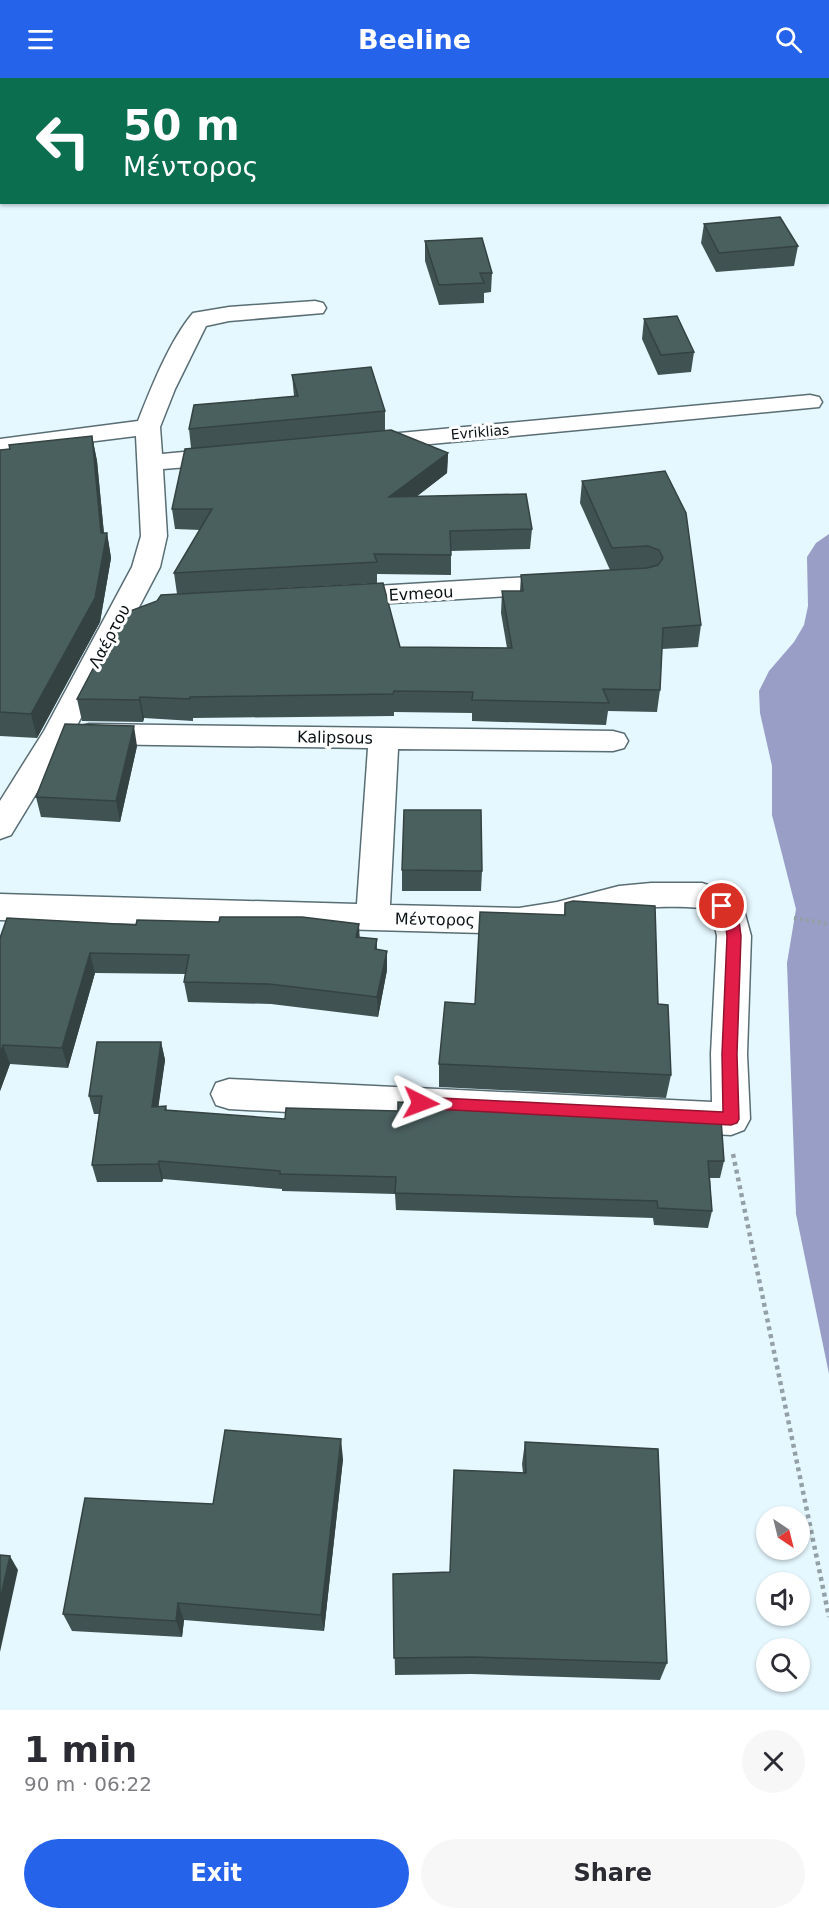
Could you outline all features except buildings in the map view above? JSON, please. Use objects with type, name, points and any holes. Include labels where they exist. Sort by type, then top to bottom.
[{"type":"street","points":[[0,446],[148,427],[163,389],[201,318],[245,312],[315,308]]},
{"type":"street","name":"Evriklias","points":[[338,446],[810,402]]},
{"type":"street","name":"Λαέρτου","points":[[0,827],[58,734],[146,567],[154,536],[148,427]]},
{"type":"street","points":[[150,463],[244,455]]},
{"type":"street","name":"Evmeou","points":[[312,599],[585,583]]},
{"type":"street","points":[[125,608],[156,607]]},
{"type":"street","name":"Kalipsous","points":[[58,734],[613,741]]},
{"type":"street","points":[[373,917],[384,737]]},
{"type":"street","name":"Μέντορος","points":[[0,907],[519,921],[546,918],[598,904],[642,897],[696,895],[714,899],[726,909],[734,926],[729,1064],[731,1119]]},
{"type":"street","points":[[230,1094],[731,1119]]},
{"type":"path","points":[[794,918],[829,924]]},
{"type":"path","points":[[731,1119],[740,1192],[829,1617]]},
{"type":"water","points":[[829,534],[829,1374],[796,1214],[787,963],[796,909],[772,815],[772,766],[760,713],[759,691],[769,671],[794,642],[804,625],[808,606],[807,557],[816,543]]},
{"type":"route","points":[[421,1103],[731,1119],[729,1054],[734,926],[726,909],[722,906]]}]
